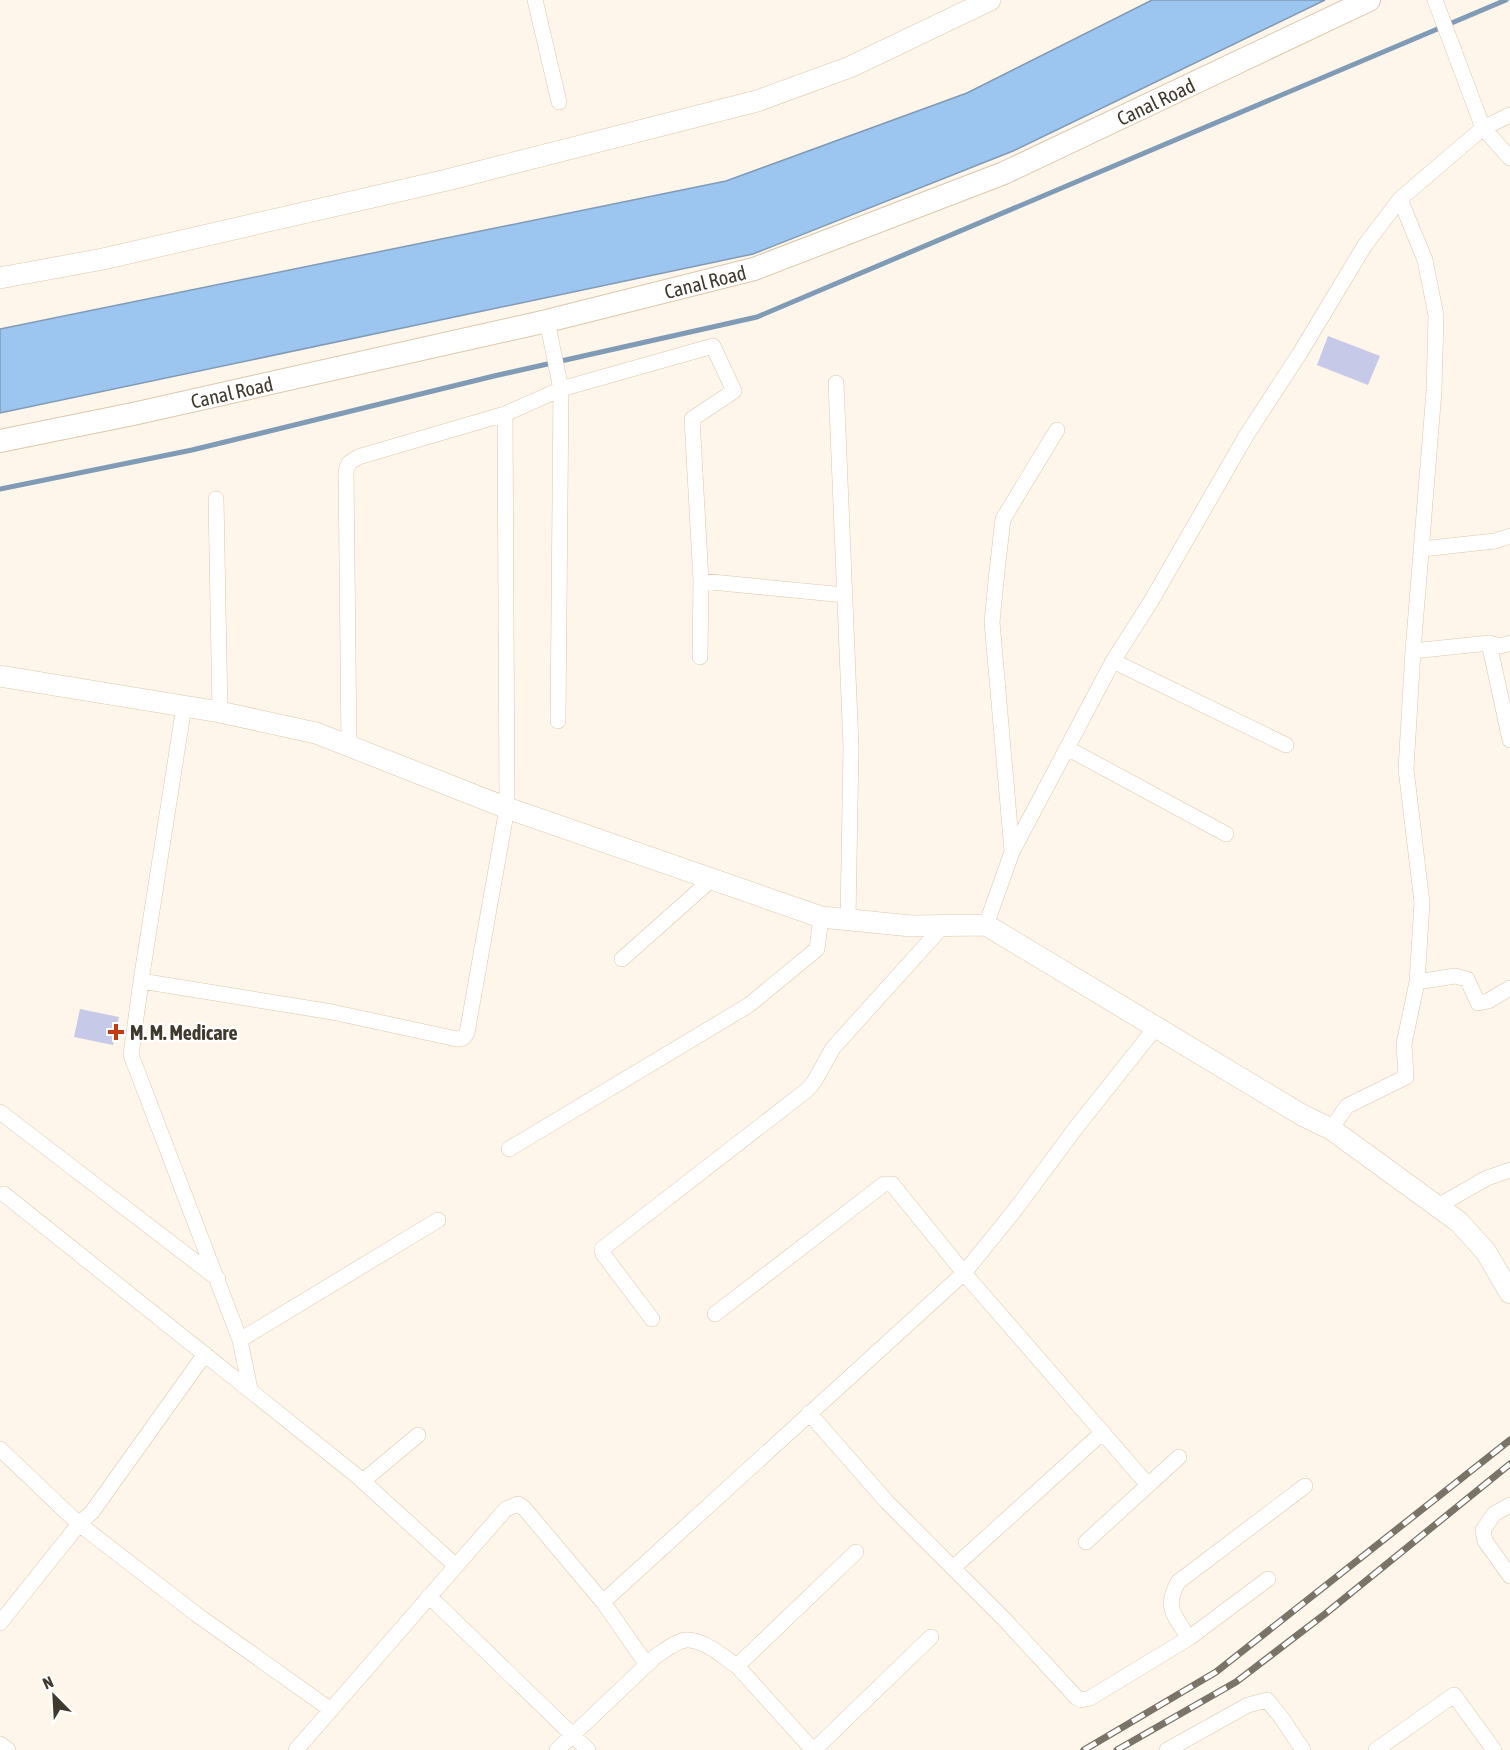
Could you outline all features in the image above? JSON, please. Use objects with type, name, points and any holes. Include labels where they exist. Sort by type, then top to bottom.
[{"type":"main road","name":"Canal Road","points":[[0,441],[133,414],[547,321],[754,268],[1004,173],[1369,0]]},
{"type":"street","points":[[535,0],[559,102]]},
{"type":"street","points":[[0,278],[103,259],[436,183],[757,101],[850,67],[990,0]]},
{"type":"street","points":[[1435,0],[1484,128],[1510,158]]},
{"type":"street","points":[[986,925],[1012,852],[1113,661],[1150,603],[1246,436],[1300,353],[1365,245],[1400,199],[1484,128],[1510,115]]},
{"type":"street","points":[[1331,1129],[1347,1106],[1406,1077],[1404,1044],[1417,982],[1422,903],[1406,769],[1434,392],[1436,315],[1425,260],[1400,199]]},
{"type":"street","points":[[547,321],[561,389],[558,721]]},
{"type":"street","points":[[349,746],[346,471],[349,463],[358,458],[505,414],[561,389],[713,346],[734,391],[692,419],[701,580],[700,657]]},
{"type":"street","points":[[836,383],[851,747],[848,920]]},
{"type":"street","points":[[141,981],[321,1010],[457,1039],[463,1038],[467,1033],[507,808],[505,414]]},
{"type":"street","points":[[1012,852],[992,622],[997,571],[1003,519],[1056,430]]},
{"type":"street","points":[[216,499],[220,712]]},
{"type":"street","points":[[1422,549],[1495,541],[1510,536]]},
{"type":"street","points":[[701,580],[845,595]]},
{"type":"street","points":[[1413,651],[1489,643],[1501,646],[1510,643]]},
{"type":"street","points":[[1489,643],[1510,740]]},
{"type":"street","points":[[1113,661],[1286,745]]},
{"type":"street","points":[[0,676],[184,705],[316,733],[507,808],[821,917],[911,926],[986,925],[1302,1115],[1331,1129],[1459,1222],[1486,1252],[1510,1293]]},
{"type":"street","points":[[184,705],[131,1055],[240,1340],[250,1389]]},
{"type":"street","points":[[1067,748],[1226,834]]},
{"type":"street","points":[[622,959],[712,879]]},
{"type":"street","points":[[509,1149],[749,1005],[816,949],[821,917]]},
{"type":"street","points":[[652,1319],[603,1254],[603,1249],[807,1090],[833,1048],[944,925]]},
{"type":"street","points":[[1417,982],[1455,976],[1467,979],[1478,1003],[1488,1001],[1510,988]]},
{"type":"street","points":[[603,1602],[964,1273],[1156,1027]]},
{"type":"street","points":[[0,1112],[218,1279]]},
{"type":"street","points":[[1438,1206],[1487,1178],[1510,1170]]},
{"type":"street","points":[[715,1314],[884,1185],[892,1184],[964,1273],[1148,1485]]},
{"type":"street","points":[[4,1194],[363,1481],[456,1566]]},
{"type":"street","points":[[240,1340],[438,1220]]},
{"type":"street","points":[[0,1623],[79,1524],[92,1512],[205,1354]]},
{"type":"street","points":[[809,1413],[887,1502],[1081,1700],[1090,1698],[1190,1638],[1268,1579]]},
{"type":"street","points":[[953,1568],[1103,1432]]},
{"type":"street","points":[[363,1481],[418,1435]]},
{"type":"street","points":[[0,1449],[79,1524],[196,1614],[331,1710]]},
{"type":"street","points":[[1086,1542],[1179,1457]]},
{"type":"street","points":[[1190,1638],[1175,1618],[1170,1605],[1171,1595],[1178,1582],[1305,1485]]},
{"type":"street","points":[[297,1750],[506,1509],[518,1504],[524,1508],[603,1602],[647,1665]]},
{"type":"street","points":[[1510,1505],[1494,1514],[1483,1530],[1485,1541],[1510,1576]]},
{"type":"street","points":[[737,1666],[856,1552]]},
{"type":"street","points":[[429,1596],[588,1750]]},
{"type":"street","points":[[557,1750],[656,1656],[686,1640],[704,1644],[737,1666],[814,1750],[931,1637]]},
{"type":"street","points":[[1376,1750],[1454,1695],[1494,1750]]},
{"type":"street","points":[[1167,1750],[1248,1705],[1267,1700],[1303,1750]]},
{"type":"street","points":[[0,1744],[8,1750]]},
{"type":"water","points":[[1152,0],[1325,0],[1013,151],[753,254],[0,413],[0,329],[726,181],[967,93]]},
{"type":"building","points":[[1328,336],[1380,356],[1368,385],[1317,365]]},
{"type":"building","points":[[80,1009],[119,1017],[113,1045],[74,1037]]},
{"type":"waterway","points":[[0,489],[192,450],[494,376],[757,317],[1506,0]]},
{"type":"railway","points":[[1084,1750],[1216,1672],[1510,1440]]},
{"type":"railway","points":[[1117,1750],[1236,1682],[1325,1614],[1510,1464]]},
{"type":"place","name":"M. M. Medicare","points":[[116,1032]]}]
